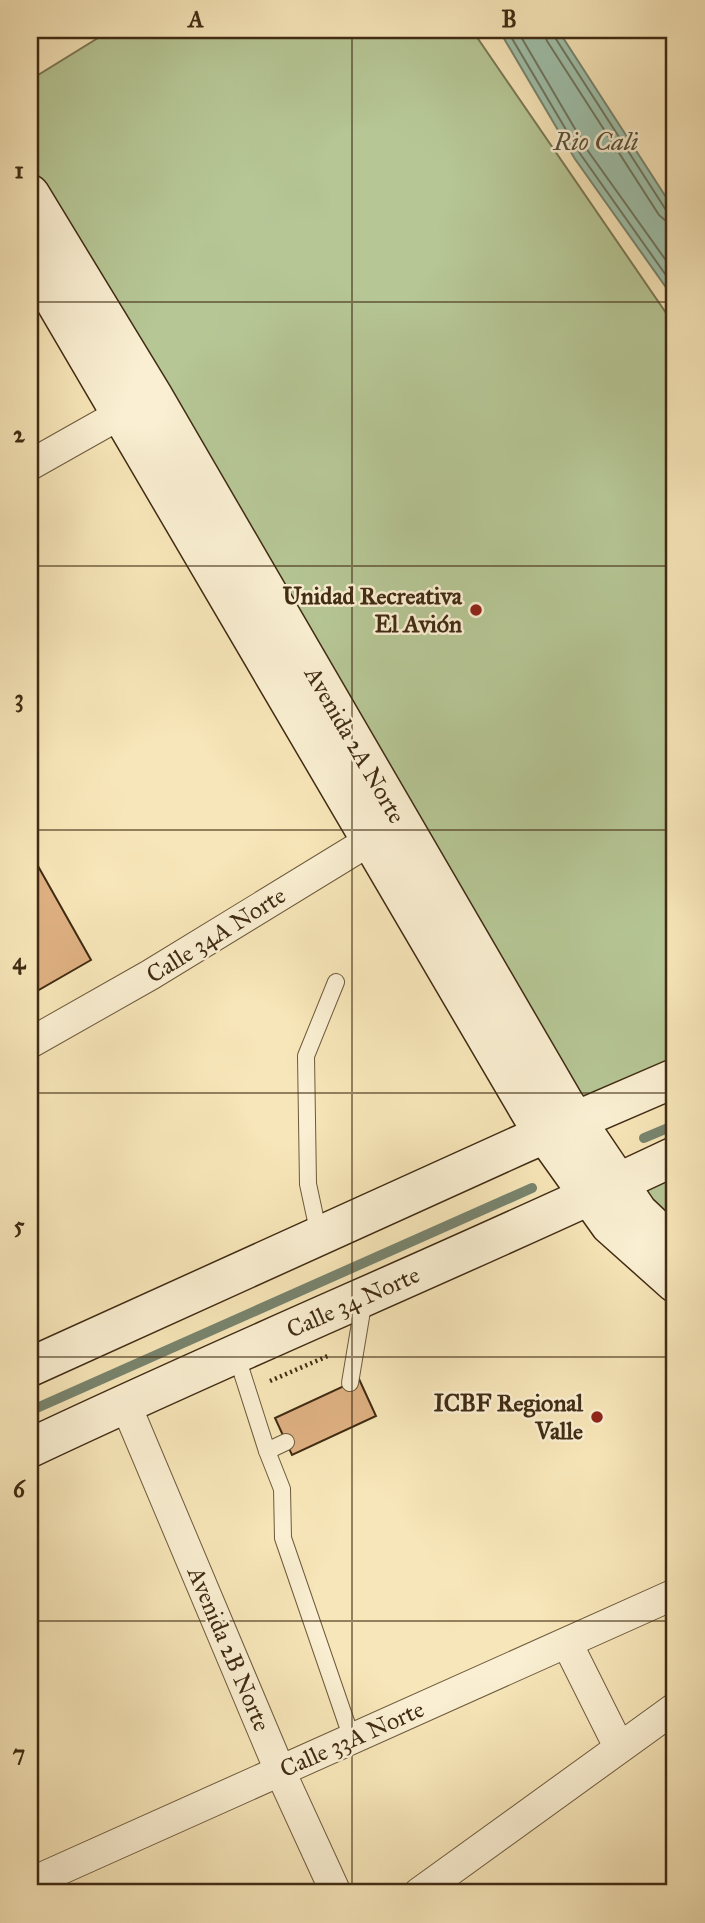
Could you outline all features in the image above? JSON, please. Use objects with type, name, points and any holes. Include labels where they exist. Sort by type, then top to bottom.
[{"type":"main road","name":"Avenida 2A Norte","points":[[30,194],[137,405],[560,1127],[603,1189],[638,1213],[675,1247]]},
{"type":"main road","name":"Avenida 2A Norte","points":[[30,259],[137,405]]},
{"type":"main road","points":[[30,1367],[560,1127],[675,1078]]},
{"type":"main road","name":"Calle 34 Norte","points":[[30,1448],[675,1156]]},
{"type":"main road","name":"Avenida 2A Norte","points":[[603,1189],[610,1225],[675,1283]]},
{"type":"street","points":[[30,465],[137,405]]},
{"type":"street","name":"Calle 34A Norte","points":[[30,1043],[150,975],[386,831]]},
{"type":"street","name":"Avenida 2B Norte","points":[[125,1404],[280,1771],[336,1893]]},
{"type":"street","name":"Calle 33A Norte","points":[[30,1883],[675,1594]]},
{"type":"street","points":[[567,1643],[619,1747]]},
{"type":"street","points":[[419,1893],[675,1708]]},
{"type":"lane","points":[[319,1236],[308,1184],[306,1056],[336,982]]},
{"type":"lane","points":[[349,1383],[364,1296]]},
{"type":"lane","points":[[236,1354],[282,1489],[283,1538],[352,1739]]},
{"type":"lane","points":[[267,1451],[286,1442]]},
{"type":"shaded area","name":"Unidad Recreativa El Avión","points":[[111,30],[472,30],[675,326],[675,1078],[576,1121],[30,194],[30,80]]},
{"type":"shaded area","points":[[675,1156],[675,1247],[618,1183]]},
{"type":"water","name":"Rio Cali","points":[[499,30],[558,30],[675,211],[675,300],[575,159]]},
{"type":"building","points":[[34,859],[91,960],[30,995],[30,861]]},
{"type":"building","points":[[359,1379],[376,1416],[292,1455],[275,1418]]},
{"type":"waterway","points":[[644,1138],[675,1125]]},
{"type":"waterway","points":[[30,1411],[532,1188]]},
{"type":"place","name":"Unidad Recreativa El Avión","points":[[476,610]]},
{"type":"place","name":"ICBF Regional Valle","points":[[597,1417]]}]
